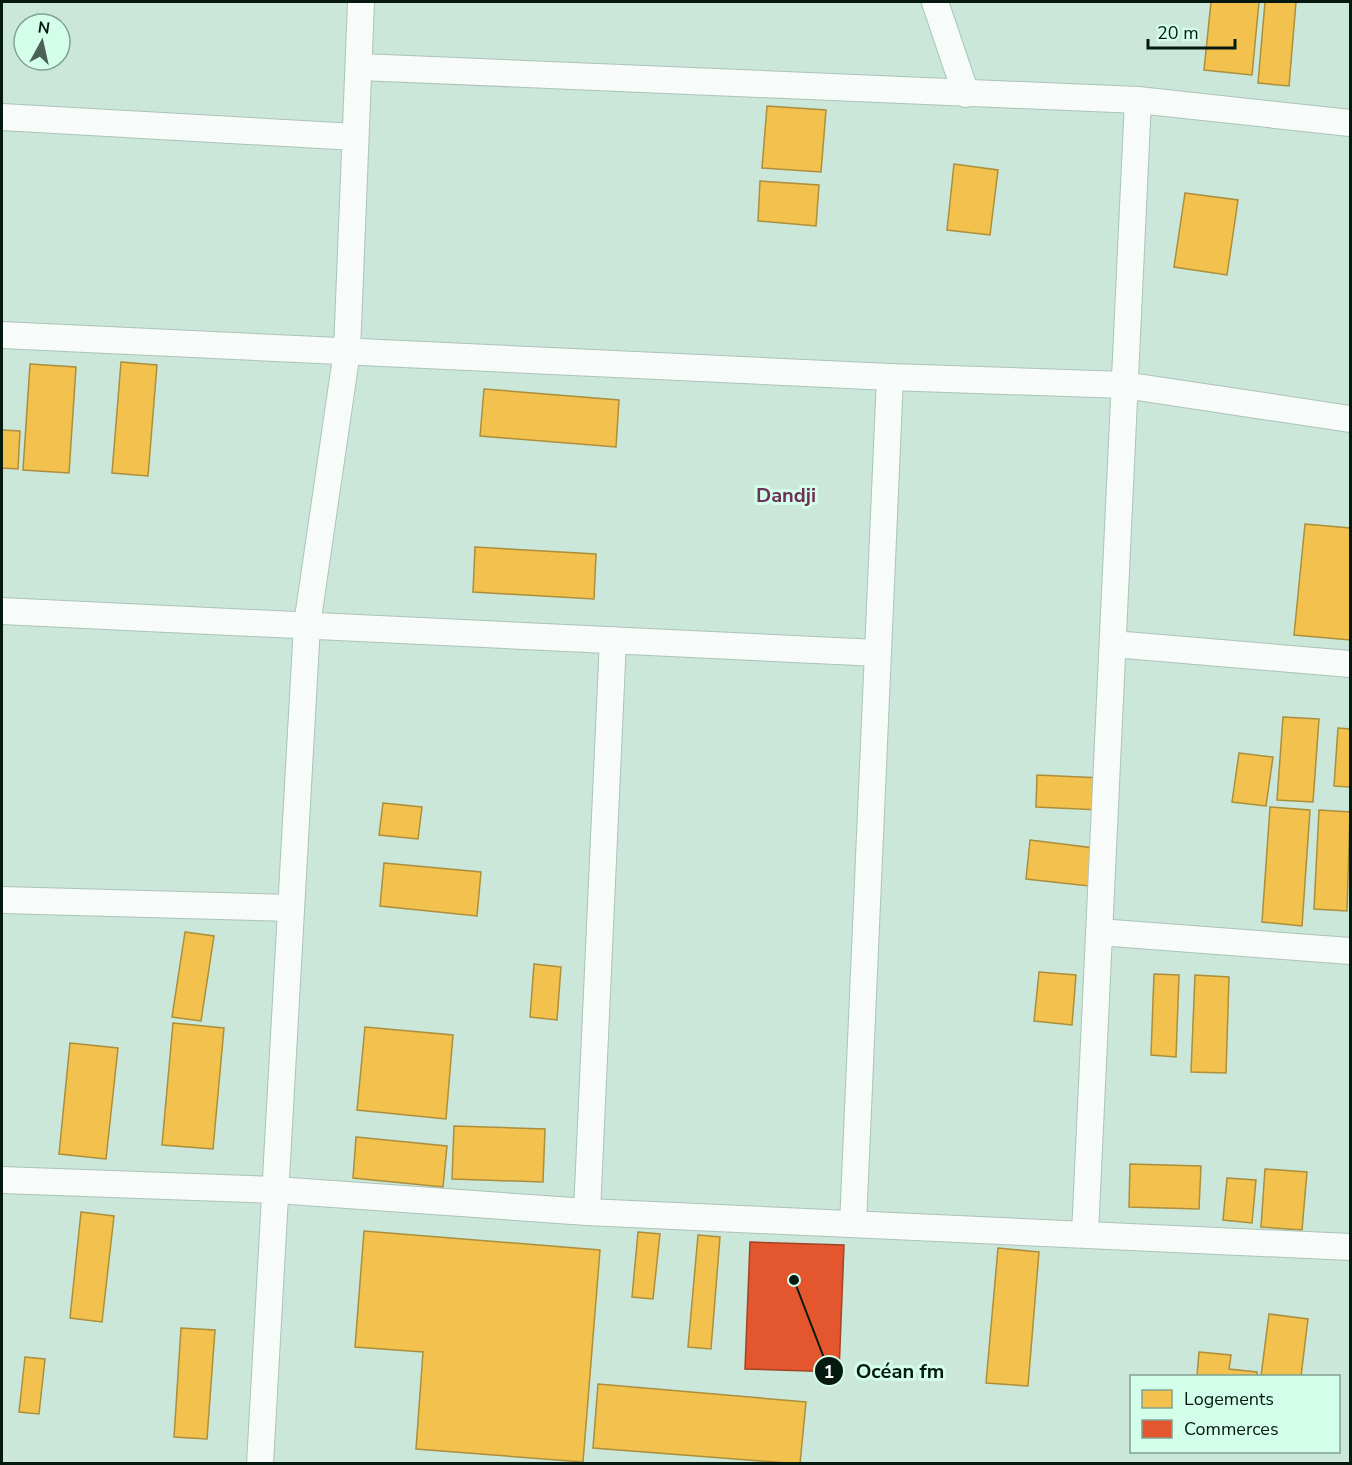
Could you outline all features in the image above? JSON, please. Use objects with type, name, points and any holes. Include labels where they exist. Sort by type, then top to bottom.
[{"type":"street","points":[[260,1464],[307,625],[347,351],[361,2]]},
{"type":"street","points":[[935,2],[966,94]]},
{"type":"street","points":[[360,67],[1138,100],[1350,123]]},
{"type":"street","points":[[1085,1234],[1138,100]]},
{"type":"street","points":[[2,117],[355,137]]},
{"type":"street","points":[[2,335],[890,377],[1124,385],[1350,419]]},
{"type":"street","points":[[853,1224],[890,377]]},
{"type":"street","points":[[2,611],[878,653]]},
{"type":"street","points":[[587,1212],[613,640]]},
{"type":"street","points":[[1113,644],[1350,664]]},
{"type":"street","points":[[2,900],[291,908]]},
{"type":"street","points":[[1099,932],[1350,951]]},
{"type":"street","points":[[2,1180],[276,1190],[587,1212],[1350,1248]]},
{"type":"building: Logements","points":[[1211,2],[1259,2],[1252,75],[1204,70]]},
{"type":"building: Logements","points":[[1265,2],[1296,2],[1289,86],[1258,83]]},
{"type":"building: Logements","points":[[767,106],[826,110],[821,172],[762,168]]},
{"type":"building: Logements","points":[[954,164],[998,170],[990,235],[947,230]]},
{"type":"building: Logements","points":[[760,181],[819,185],[816,226],[758,221]]},
{"type":"building: Logements","points":[[1185,193],[1238,200],[1227,275],[1174,267]]},
{"type":"building: Logements","points":[[121,362],[157,365],[148,476],[112,473]]},
{"type":"building: Logements","points":[[30,364],[76,367],[69,473],[23,470]]},
{"type":"building: Logements","points":[[484,389],[619,400],[616,447],[480,436]]},
{"type":"building: Logements","points":[[2,430],[20,431],[18,469],[2,468]]},
{"type":"building: Logements","points":[[1305,524],[1350,528],[1350,640],[1294,635]]},
{"type":"building: Logements","points":[[475,547],[596,554],[594,599],[473,592]]},
{"type":"building: Logements","points":[[1283,717],[1319,719],[1313,802],[1277,800]]},
{"type":"building: Logements","points":[[1338,728],[1350,729],[1350,787],[1334,786]]},
{"type":"building: Logements","points":[[1239,753],[1273,757],[1266,806],[1232,802]]},
{"type":"building: Logements","points":[[1037,775],[1102,778],[1101,810],[1036,807]]},
{"type":"building: Logements","points":[[383,803],[422,807],[418,839],[379,835]]},
{"type":"building: Logements","points":[[1270,807],[1310,810],[1302,926],[1262,922]]},
{"type":"building: Logements","points":[[1319,810],[1350,812],[1347,911],[1314,909]]},
{"type":"building: Logements","points":[[1030,840],[1094,848],[1089,886],[1026,879]]},
{"type":"building: Logements","points":[[384,863],[481,872],[477,916],[380,906]]},
{"type":"building: Logements","points":[[185,932],[214,936],[201,1021],[172,1017]]},
{"type":"building: Logements","points":[[534,964],[561,967],[557,1020],[530,1017]]},
{"type":"building: Logements","points":[[1039,972],[1076,975],[1072,1025],[1034,1021]]},
{"type":"building: Logements","points":[[1154,974],[1179,975],[1176,1057],[1151,1055]]},
{"type":"building: Logements","points":[[1195,975],[1229,977],[1226,1073],[1191,1072]]},
{"type":"building: Logements","points":[[173,1023],[224,1028],[213,1149],[162,1145]]},
{"type":"building: Logements","points":[[365,1027],[453,1035],[446,1119],[357,1110]]},
{"type":"building: Logements","points":[[70,1043],[118,1048],[106,1159],[59,1154]]},
{"type":"building: Logements","points":[[454,1126],[545,1129],[543,1182],[452,1179]]},
{"type":"building: Logements","points":[[356,1137],[447,1146],[443,1187],[353,1178]]},
{"type":"building: Logements","points":[[1130,1164],[1201,1166],[1199,1209],[1129,1207]]},
{"type":"building: Logements","points":[[1265,1169],[1307,1172],[1302,1230],[1261,1227]]},
{"type":"building: Logements","points":[[1227,1178],[1256,1180],[1252,1223],[1223,1220]]},
{"type":"building: Logements","points":[[81,1212],[114,1216],[102,1322],[70,1318]]},
{"type":"building: Logements","points":[[364,1231],[600,1250],[583,1462],[416,1449],[423,1352],[355,1347]]},
{"type":"building: Logements","points":[[638,1232],[660,1234],[653,1299],[632,1297]]},
{"type":"building: Logements","points":[[698,1235],[720,1237],[711,1349],[688,1347]]},
{"type":"building: Logements","points":[[998,1248],[1039,1252],[1028,1386],[986,1383]]},
{"type":"building: Logements","points":[[1269,1314],[1308,1319],[1301,1375],[1261,1375]]},
{"type":"building: Logements","points":[[181,1328],[215,1330],[207,1439],[174,1437]]},
{"type":"building: Logements","points":[[1199,1352],[1231,1355],[1229,1369],[1257,1372],[1257,1375],[1197,1375]]},
{"type":"building: Logements","points":[[25,1357],[45,1359],[39,1414],[19,1412]]},
{"type":"building: Logements","points":[[598,1384],[806,1402],[800,1464],[593,1448]]},
{"type":"building: Commerces","points":[[750,1242],[844,1245],[839,1372],[745,1369]]},
{"type":"place","name":"Océan fm","points":[[794,1280]]},
{"type":"district","name":"Dandji","points":[[786,495]]}]
